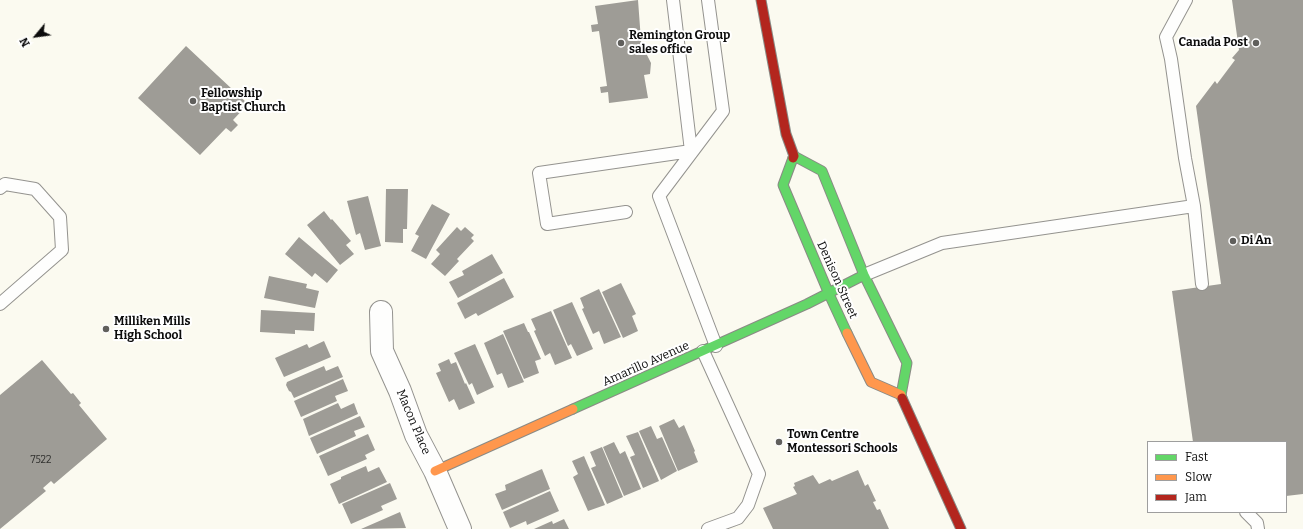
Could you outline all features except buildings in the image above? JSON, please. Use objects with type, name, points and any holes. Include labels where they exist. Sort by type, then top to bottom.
[{"type":"main road","points":[[762,0],[786,134],[794,156],[822,171],[864,275],[907,363],[901,395],[961,529]]},
{"type":"main road","name":"Denison Street","points":[[794,156],[783,185],[829,294],[871,382],[901,395]]},
{"type":"main road","name":"Amarillo Avenue","points":[[435,471],[716,346],[829,294],[864,275]]},
{"type":"street","name":"Macon Place","points":[[381,312],[382,351],[400,391],[416,435],[435,471],[460,529]]},
{"type":"lane","points":[[673,0],[691,151]]},
{"type":"lane","points":[[708,0],[723,111],[691,151],[659,196],[716,346]]},
{"type":"lane","points":[[1186,0],[1166,36],[1194,206],[1202,284]]},
{"type":"lane","points":[[626,212],[547,224],[539,173],[691,151]]},
{"type":"lane","points":[[0,188],[5,184],[35,189],[60,217],[62,250],[0,304]]},
{"type":"lane","points":[[864,275],[942,243],[1194,206]]},
{"type":"lane","points":[[0,292],[15,291]]},
{"type":"lane","points":[[703,351],[759,474],[748,505],[738,518],[708,529]]},
{"type":"lane","points":[[1247,513],[1257,523],[1258,529]]},
{"type":"traffic: fast","points":[[794,156],[822,171],[864,275],[907,363],[901,395],[902,398]]},
{"type":"traffic: fast","points":[[793,158],[783,185],[847,333]]},
{"type":"traffic: fast","points":[[573,409],[807,304],[864,275]]},
{"type":"traffic: slow","points":[[847,333],[871,382],[901,395]]},
{"type":"traffic: slow","points":[[435,471],[573,409]]},
{"type":"traffic: jam","points":[[761,0],[786,134],[794,156],[793,158]]},
{"type":"traffic: jam","points":[[902,398],[961,529]]},
{"type":"place","name":"Remington Group sales office","points":[[621,43]]},
{"type":"place","name":"Canada Post","points":[[1256,43]]},
{"type":"place","name":"Fellowship Baptist Church","points":[[193,101]]},
{"type":"place","name":"Di An","points":[[1233,241]]},
{"type":"place","name":"Milliken Mills High School","points":[[106,329]]},
{"type":"place","name":"Town Centre Montessori Schools","points":[[779,442]]}]
